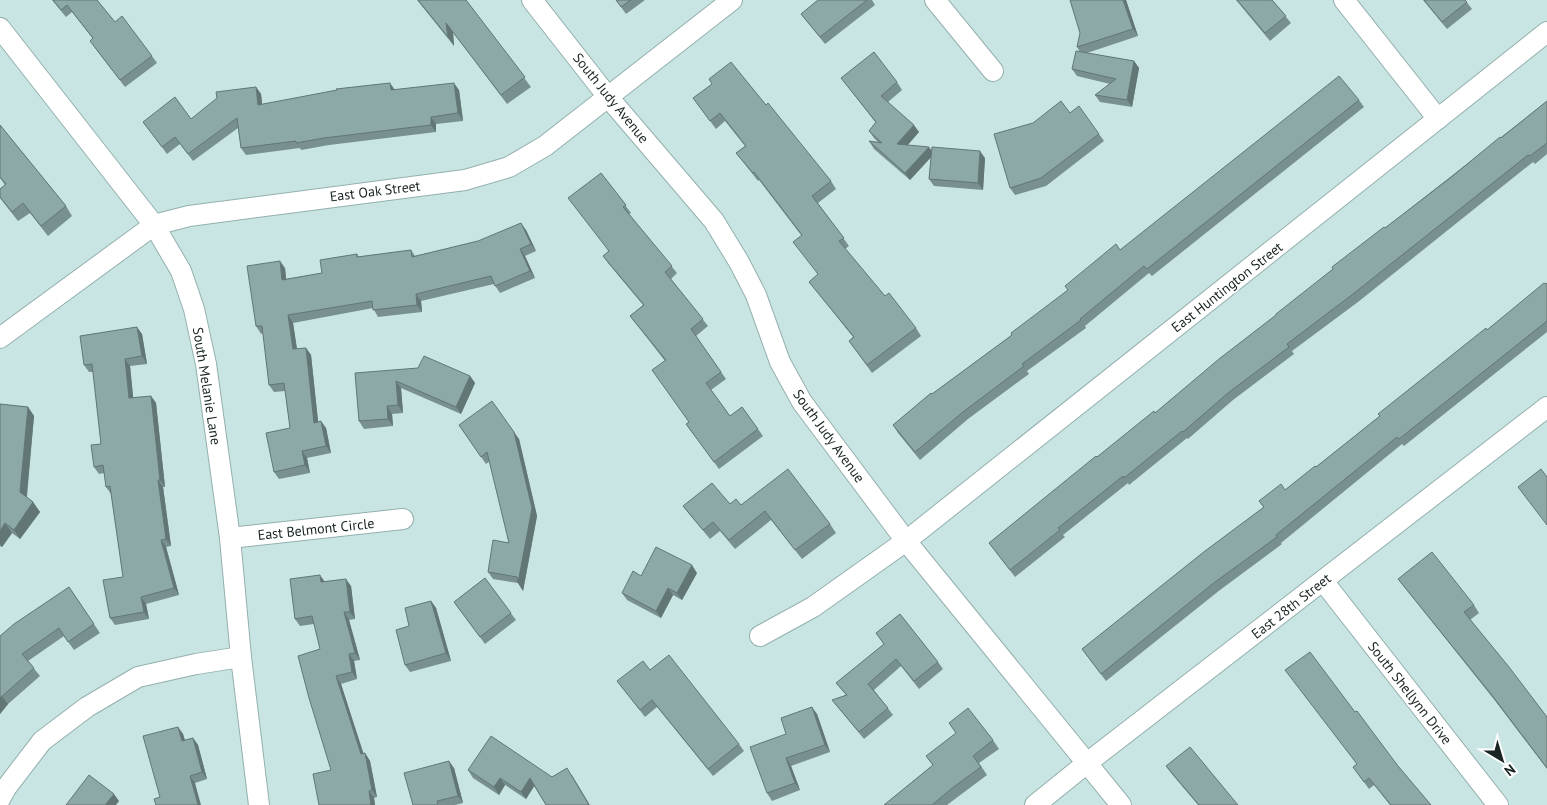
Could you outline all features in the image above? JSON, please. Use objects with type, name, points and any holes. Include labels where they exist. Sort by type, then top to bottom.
[{"type":"street","name":"South Judy Avenue","points":[[532,0],[608,97],[714,221],[739,262],[756,295],[780,362],[802,402],[906,541],[1121,805]]},
{"type":"street","name":"East Oak Street","points":[[0,338],[154,225],[189,216],[465,180],[509,167],[538,150],[732,0]]},
{"type":"street","points":[[935,0],[993,71]]},
{"type":"street","points":[[1344,0],[1438,119]]},
{"type":"street","name":"South Melanie Lane","points":[[0,28],[154,225],[181,271],[194,309],[206,364],[230,538],[241,656],[260,805]]},
{"type":"street","name":"East Huntington Street","points":[[760,636],[813,607],[906,541],[1547,32]]},
{"type":"street","name":"East 28th Street","points":[[1035,805],[1547,407]]},
{"type":"street","name":"East Belmont Circle","points":[[230,538],[403,519]]},
{"type":"street","name":"South Shellynn Drive","points":[[1323,581],[1498,805]]},
{"type":"street","points":[[0,799],[6,788],[42,741],[87,706],[138,677],[241,656]]},
{"type":"building","points":[[53,0],[97,0],[115,22],[122,16],[152,56],[120,80],[90,41],[93,38],[67,5],[61,10]]},
{"type":"building","points":[[418,0],[466,0],[525,77],[501,95],[446,23],[448,37]]},
{"type":"building","points":[[616,0],[631,0],[621,7]]},
{"type":"building","points":[[818,0],[867,0],[820,37],[801,14]]},
{"type":"building","points":[[1070,0],[1123,0],[1133,29],[1077,47],[1080,33]]},
{"type":"building","points":[[1237,0],[1272,0],[1286,16],[1265,33]]},
{"type":"building","points":[[1424,0],[1465,0],[1467,2],[1442,22]]},
{"type":"building","points":[[1076,51],[1134,61],[1127,100],[1095,95],[1116,79],[1072,69]]},
{"type":"building","points":[[874,52],[897,82],[881,96],[914,125],[897,144],[929,147],[905,173],[869,141],[882,143],[869,131],[876,122],[841,78]]},
{"type":"building","points":[[731,62],[766,105],[768,103],[831,181],[812,196],[844,238],[839,241],[885,296],[889,293],[916,328],[867,365],[849,341],[854,337],[809,282],[818,274],[793,242],[802,235],[754,172],[736,153],[746,146],[720,113],[710,121],[693,98],[712,84],[709,79]]},
{"type":"building","points":[[1339,76],[1359,100],[1147,269],[1144,266],[1081,320],[1022,364],[1024,366],[963,412],[915,452],[893,425],[931,393],[1012,335],[1011,333],[1068,290],[1065,286],[1116,244],[1120,250]]},
{"type":"building","points":[[390,83],[391,90],[454,83],[458,113],[431,117],[431,125],[296,143],[296,141],[241,148],[237,118],[188,154],[175,137],[162,147],[143,122],[175,97],[191,119],[217,98],[216,92],[256,87],[258,105],[336,89]]},
{"type":"building","points":[[1061,101],[1070,113],[1079,106],[1099,134],[1041,178],[1010,188],[994,134],[1033,123]]},
{"type":"building","points":[[1547,101],[1547,143],[1530,156],[1528,155],[1287,344],[1289,347],[1228,393],[1183,432],[1124,478],[1123,476],[1058,528],[1060,530],[1010,570],[989,543],[1096,456],[1154,411],[1155,413],[1219,359],[1333,269],[1332,267],[1454,175]]},
{"type":"building","points":[[0,125],[66,206],[41,226],[23,203],[12,212],[0,197],[0,189],[6,184],[0,177]]},
{"type":"building","points":[[932,147],[980,151],[978,183],[929,179]]},
{"type":"building","points":[[601,173],[626,205],[623,207],[672,266],[665,272],[703,319],[691,329],[721,372],[706,383],[730,416],[742,407],[758,429],[714,462],[686,424],[689,422],[652,370],[666,360],[630,316],[644,305],[603,256],[609,251],[568,198]]},
{"type":"building","points":[[521,223],[531,244],[520,249],[530,271],[495,286],[491,276],[416,294],[417,305],[373,310],[372,301],[288,315],[293,349],[306,348],[314,423],[321,421],[326,446],[302,451],[305,465],[274,472],[266,433],[290,428],[284,383],[269,385],[262,326],[256,326],[247,266],[280,261],[282,280],[322,273],[320,260],[357,254],[357,257],[411,250],[412,257],[478,241]]},
{"type":"building","points":[[1544,283],[1547,283],[1547,321],[1399,439],[1397,437],[1276,535],[1277,537],[1215,582],[1101,674],[1082,649],[1205,551],[1264,507],[1259,501],[1281,484],[1285,490],[1316,467],[1380,416],[1378,414],[1486,328],[1487,330]]},
{"type":"building","points":[[137,327],[142,356],[125,359],[129,398],[151,396],[160,480],[158,480],[166,539],[161,540],[174,588],[141,597],[144,612],[110,618],[103,580],[123,577],[110,486],[106,487],[103,465],[94,467],[91,445],[101,444],[92,364],[84,365],[80,336]]},
{"type":"building","points":[[424,356],[470,376],[456,407],[396,381],[398,405],[387,406],[388,419],[359,421],[355,373],[418,368]]},
{"type":"building","points":[[492,401],[514,432],[532,508],[518,583],[517,577],[488,572],[493,540],[509,543],[487,452],[481,457],[459,425]]},
{"type":"building","points":[[0,404],[28,407],[20,492],[33,502],[14,530],[5,523],[0,531]]},
{"type":"building","points":[[788,469],[830,524],[795,550],[765,511],[729,540],[713,522],[703,530],[683,506],[712,483],[730,504],[736,499],[741,505]]},
{"type":"building","points":[[1541,469],[1547,477],[1547,525],[1518,487]]},
{"type":"building","points":[[656,547],[692,565],[677,593],[668,588],[656,611],[622,593],[633,571],[641,576]]},
{"type":"building","points":[[1432,552],[1474,605],[1464,612],[1547,717],[1547,768],[1491,694],[1398,579]]},
{"type":"building","points":[[320,575],[321,582],[346,579],[350,612],[344,612],[355,653],[349,654],[352,672],[336,676],[361,754],[365,753],[372,790],[369,791],[371,805],[319,805],[313,774],[331,770],[298,656],[320,649],[312,616],[295,619],[290,579]]},
{"type":"building","points":[[485,578],[511,613],[480,637],[454,602]]},
{"type":"building","points":[[69,587],[94,624],[68,642],[59,628],[22,654],[34,668],[0,698],[0,636],[14,624]]},
{"type":"building","points":[[431,601],[446,653],[405,665],[396,630],[409,626],[405,608]]},
{"type":"building","points":[[900,614],[938,662],[914,681],[896,659],[868,684],[888,708],[859,732],[832,700],[847,695],[836,683],[884,644],[876,633]]},
{"type":"building","points":[[1310,652],[1355,712],[1357,711],[1398,766],[1431,805],[1391,805],[1369,778],[1364,782],[1353,767],[1357,764],[1285,670]]},
{"type":"building","points":[[669,655],[739,744],[708,769],[652,700],[640,710],[617,681],[643,661],[650,670]]},
{"type":"building","points":[[812,707],[825,745],[786,758],[795,783],[767,793],[750,747],[786,734],[781,718]]},
{"type":"building","points":[[968,708],[993,740],[973,756],[981,767],[932,805],[884,805],[933,765],[926,756],[956,733],[949,723]]},
{"type":"building","points":[[178,727],[182,741],[193,738],[202,772],[190,776],[198,805],[156,805],[154,799],[160,797],[143,736]]},
{"type":"building","points":[[491,736],[552,777],[567,768],[589,805],[546,805],[530,778],[521,792],[500,778],[494,787],[468,770]]},
{"type":"building","points":[[1190,747],[1238,805],[1199,805],[1166,766]]},
{"type":"building","points":[[449,761],[458,796],[437,801],[438,805],[413,805],[404,773]]},
{"type":"building","points":[[89,775],[114,794],[105,805],[66,805]]}]
